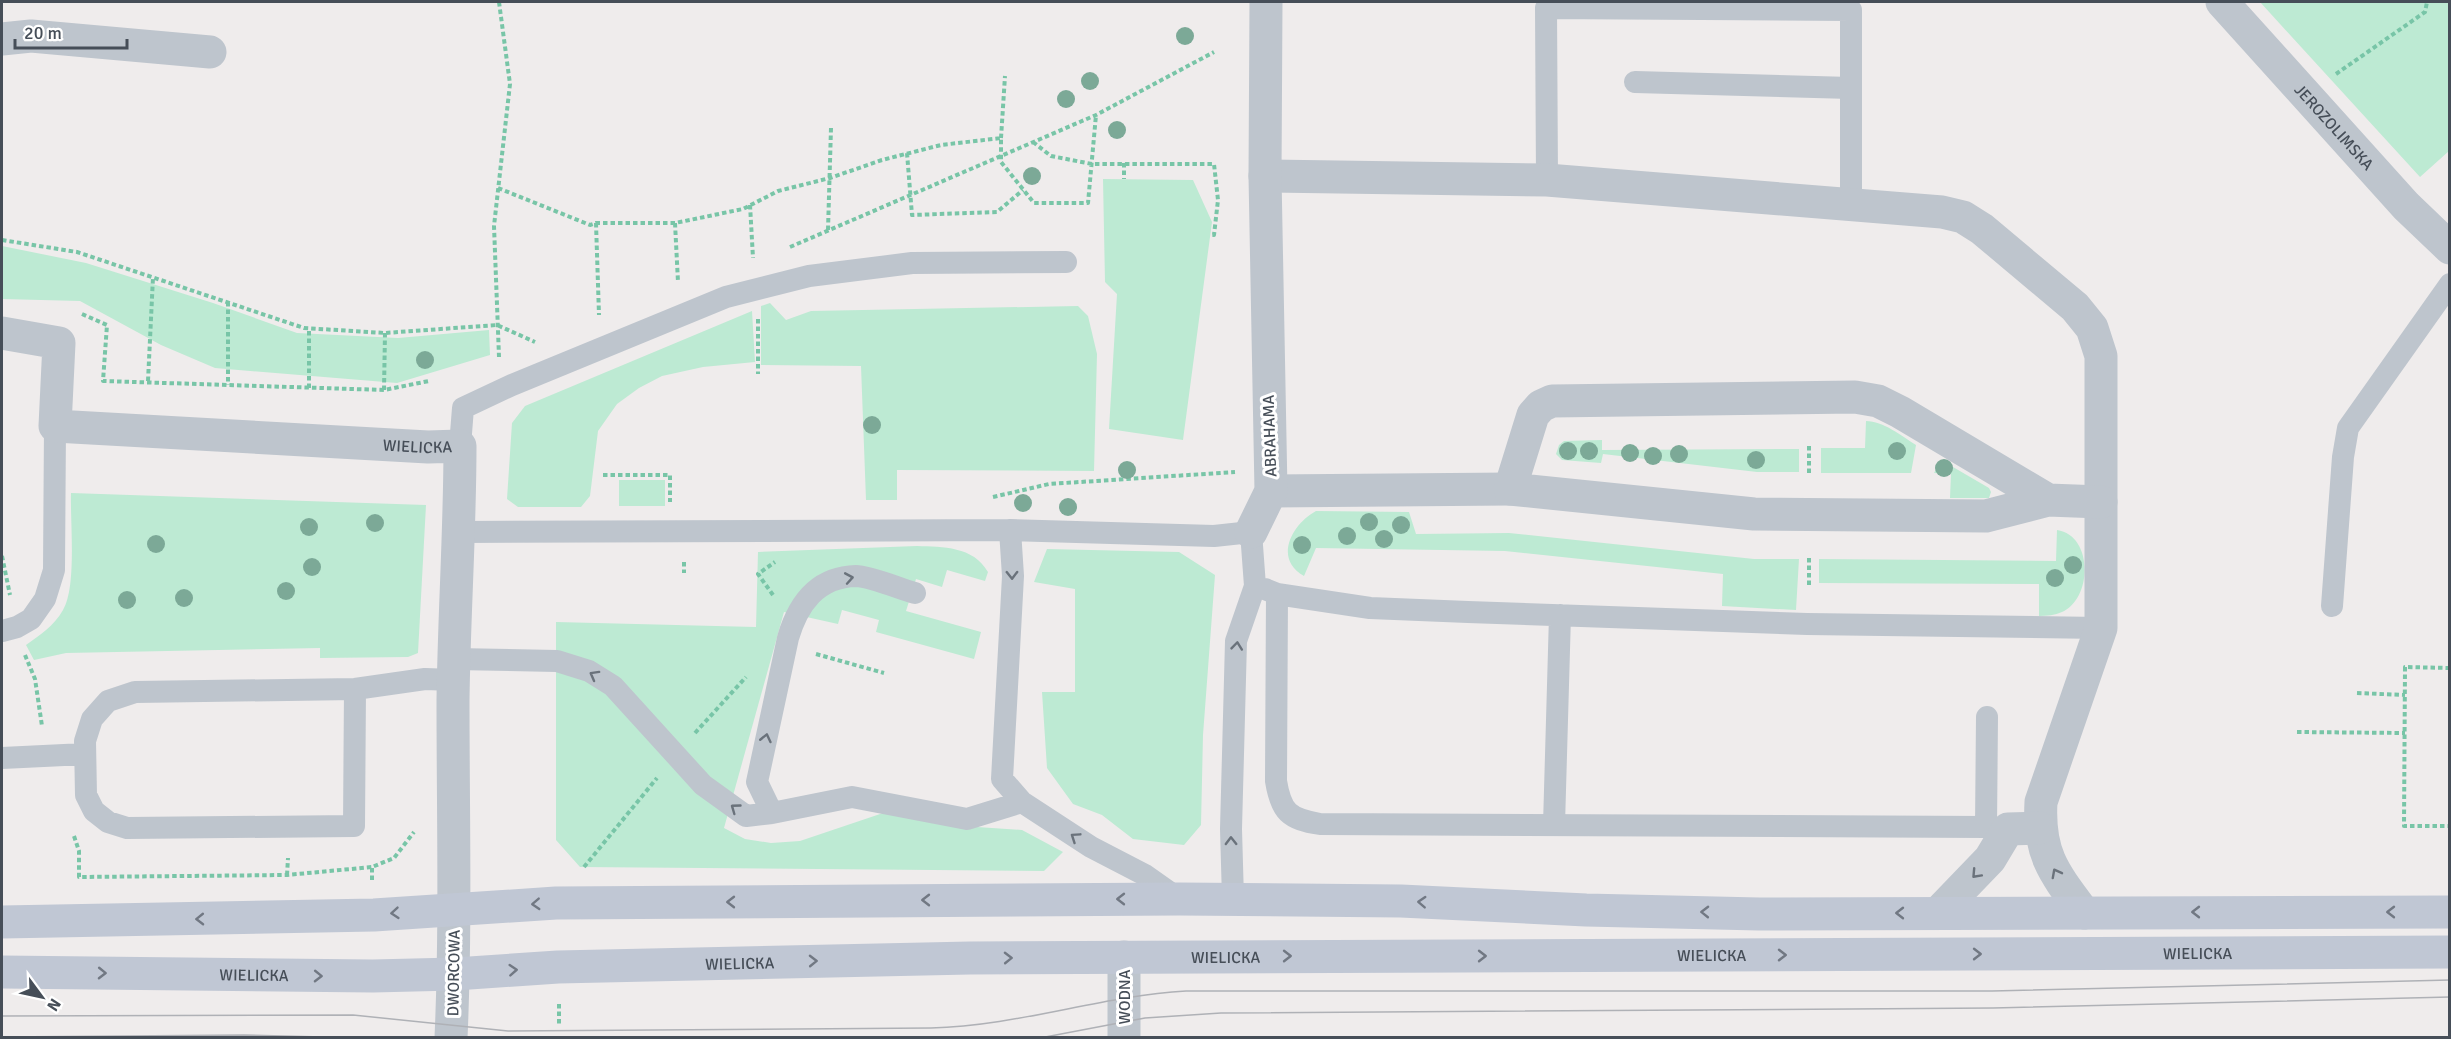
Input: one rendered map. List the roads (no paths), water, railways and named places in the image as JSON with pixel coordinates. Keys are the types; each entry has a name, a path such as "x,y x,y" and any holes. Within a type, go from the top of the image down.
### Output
{"main road":[{"path":"2,922 374,915 453,908 596,903 1179,899 1401,901 1586,910 1736,913 2450,912"},
{"name":"WIELICKA","path":"2,972 341,976 455,974 558,967 1124,957 2450,952"}],"street":[{"name":"ABRAHAMA","path":"1251,532 1271,490 1265,176 1266,2"},
{"name":"JEROZOLIMSKA","path":"2222,2 2406,206 2450,248"},
{"path":"2,39 31,36 210,52"},
{"path":"1265,176 1547,180 1942,212 1963,217 1982,229 2066,300 2086,321 2092,328 2101,356 2101,628 2041,802 2011,828 1990,860 1938,913"},
{"path":"2,333 59,343 55,426"},
{"path":"1510,489 1533,415 1541,406 1552,400 1855,397 1878,401 1900,412 2048,500"},
{"name":"WIELICKA","path":"55,426 428,447 460,446 460,532 454,669 453,908"},
{"path":"1271,490 1510,489 1754,514 1986,516 2048,500 2101,502"},
{"path":"2011,828 2044,851 2061,882 2084,913"},
{"name":"DWORCOWA","path":"451,1038 455,974 453,908"},
{"name":"WODNA","path":"1124,957 1124,1038"}],"lane":[{"path":"1547,180 1546,8 1851,10 1851,204"},
{"path":"1635,82 1851,88"},
{"path":"460,446 463,408 512,385 726,297 809,276 912,263 1066,262"},
{"path":"2332,606 2343,457 2348,428 2450,284"},
{"path":"2,631 17,627 32,619 45,599 54,570 55,426"},
{"path":"460,532 1010,530 1214,536 1251,532"},
{"path":"1010,530 1013,576 1002,779 1022,801 1091,847 1144,875 1179,899"},
{"name":"ABRAHAMA","path":"1233,899 1231,829 1236,641 1255,586 1251,532"},
{"path":"772,813 757,782 787,645 793,623 804,602 822,584 857,576 915,593"},
{"path":"1255,586 1277,594 1370,608 1807,624 2101,628"},
{"path":"1277,594 1276,781 1279,800 1288,814 1301,821 1320,824 2011,828 1987,717"},
{"path":"1554,825 1560,615"},
{"path":"355,689 354,826 127,828 108,822 94,811 86,795 85,741 92,719 108,701 135,692 355,689 425,679 454,669 557,661 590,671 613,686 703,785 746,816 852,797 967,819 1022,801"},
{"path":"2,758 85,754"}],"tram line":[{"path":"2,1016 353,1015 508,1031 931,1028 995,1022 1122,999 1186,991 1992,991 2450,980"},
{"path":"1040,1038 1145,1018 1221,1013 1993,1008 2450,997"},
{"path":"2,1037 244,1035 362,1038"}]}
